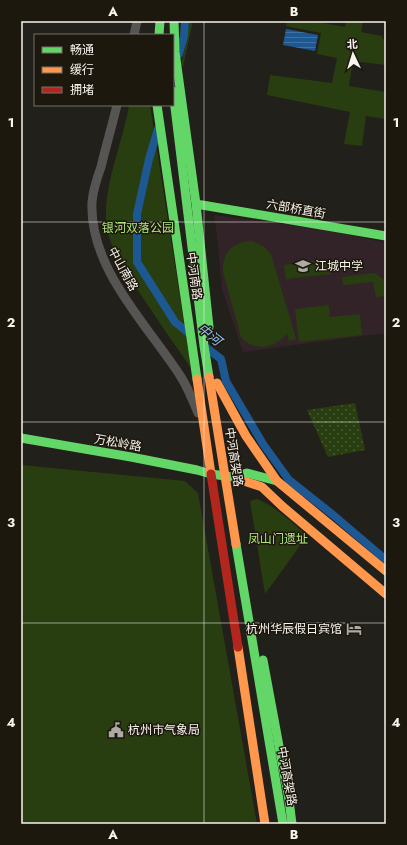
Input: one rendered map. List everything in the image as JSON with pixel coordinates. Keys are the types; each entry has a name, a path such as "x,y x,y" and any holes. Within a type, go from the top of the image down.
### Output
{"main road":[{"path":"152,34 153,21"},
{"path":"159,34 160,21"},
{"path":"169,21 169,34"},
{"name":"中河南路","path":"174,21 175,53 200,205 211,345 247,567 292,824"},
{"name":"中河高架路","path":"174,99 204,346 283,824"},
{"name":"中河高架路","path":"164,106 182,236 223,502 275,824"},
{"name":"中河南路","path":"158,109 211,474 265,824"},
{"name":"六部桥直街","path":"200,205 386,236"},
{"name":"中河南路","path":"217,383 246,436 277,480 386,571"},
{"name":"万松岭路","path":"21,438 131,457 232,477"},
{"path":"232,477 247,473 277,480"},
{"path":"232,477 262,487 386,594"}],"street":[{"path":"134,34 137,21"},
{"name":"中山南路","path":"117,106 94,190 92,213 95,238 105,262 128,303 182,378 204,426"}],"shaded area":[{"name":"江城中学","path":"214,215 322,229 386,243 386,333 243,352 222,289"}],"green space":[{"path":"189,21 193,21 183,67 181,64 186,44"},
{"path":"287,21 312,21 345,27 346,21 363,21 361,32 382,36 383,39 386,40 386,65 353,61 349,86 386,92 386,119 366,116 362,146 344,144 350,112 267,95 270,75 332,83 337,58 317,54 321,33 286,26"},
{"name":"银河双落公园","path":"129,106 150,106 191,368 124,268 114,249 107,229 106,204 108,190"},
{"path":"252,241 263,246 271,254 296,339 289,341 287,333 271,345 258,347 246,342 241,337 223,272 223,265 226,254 234,246"},
{"path":"326,259 327,267 332,269 331,274 286,279 284,265"},
{"path":"375,273 384,280 385,296 376,297 373,282 343,285 342,277"},
{"path":"329,305 330,317 360,314 362,335 299,342 295,309"},
{"path":"355,403 365,450 328,457 307,410"},
{"path":"21,465 185,481 198,493 257,824 21,824"},
{"name":"凤山门遗址","path":"257,499 264,502 290,520 307,536 265,594 250,501"}],"water":[{"path":"286,29 318,35 315,51 283,45"}],"waterway":[{"name":"中河","path":"179,54 184,36 185,21"},
{"name":"中河","path":"158,129 149,159 137,214 137,262 175,322 191,335"},
{"name":"中河","path":"204,346 221,359 226,381 263,444 289,480 386,560"}],"traffic: fast":[{"path":"159,34 160,21"},
{"path":"174,21 175,52 196,204 209,327"},
{"path":"174,99 209,377"},
{"path":"157,106 197,379"},
{"path":"196,204 386,236"},
{"path":"21,438 131,457 211,474 232,477 247,473 277,481"},
{"path":"236,544 283,824"},
{"path":"263,660 289,800 292,824"}],"traffic: slow":[{"path":"209,377 236,544"},
{"path":"197,379 211,474"},
{"path":"217,383 246,436 277,481 386,571"},
{"path":"238,479 262,487 282,506 386,594"},
{"path":"238,647 265,824"}],"traffic: jam":[{"path":"211,474 238,647"}],"place":[{"name":"江城中学","path":"303,266"},
{"name":"杭州华辰假日宾馆","path":"354,629"},
{"name":"杭州市气象局","path":"116,730"}]}
